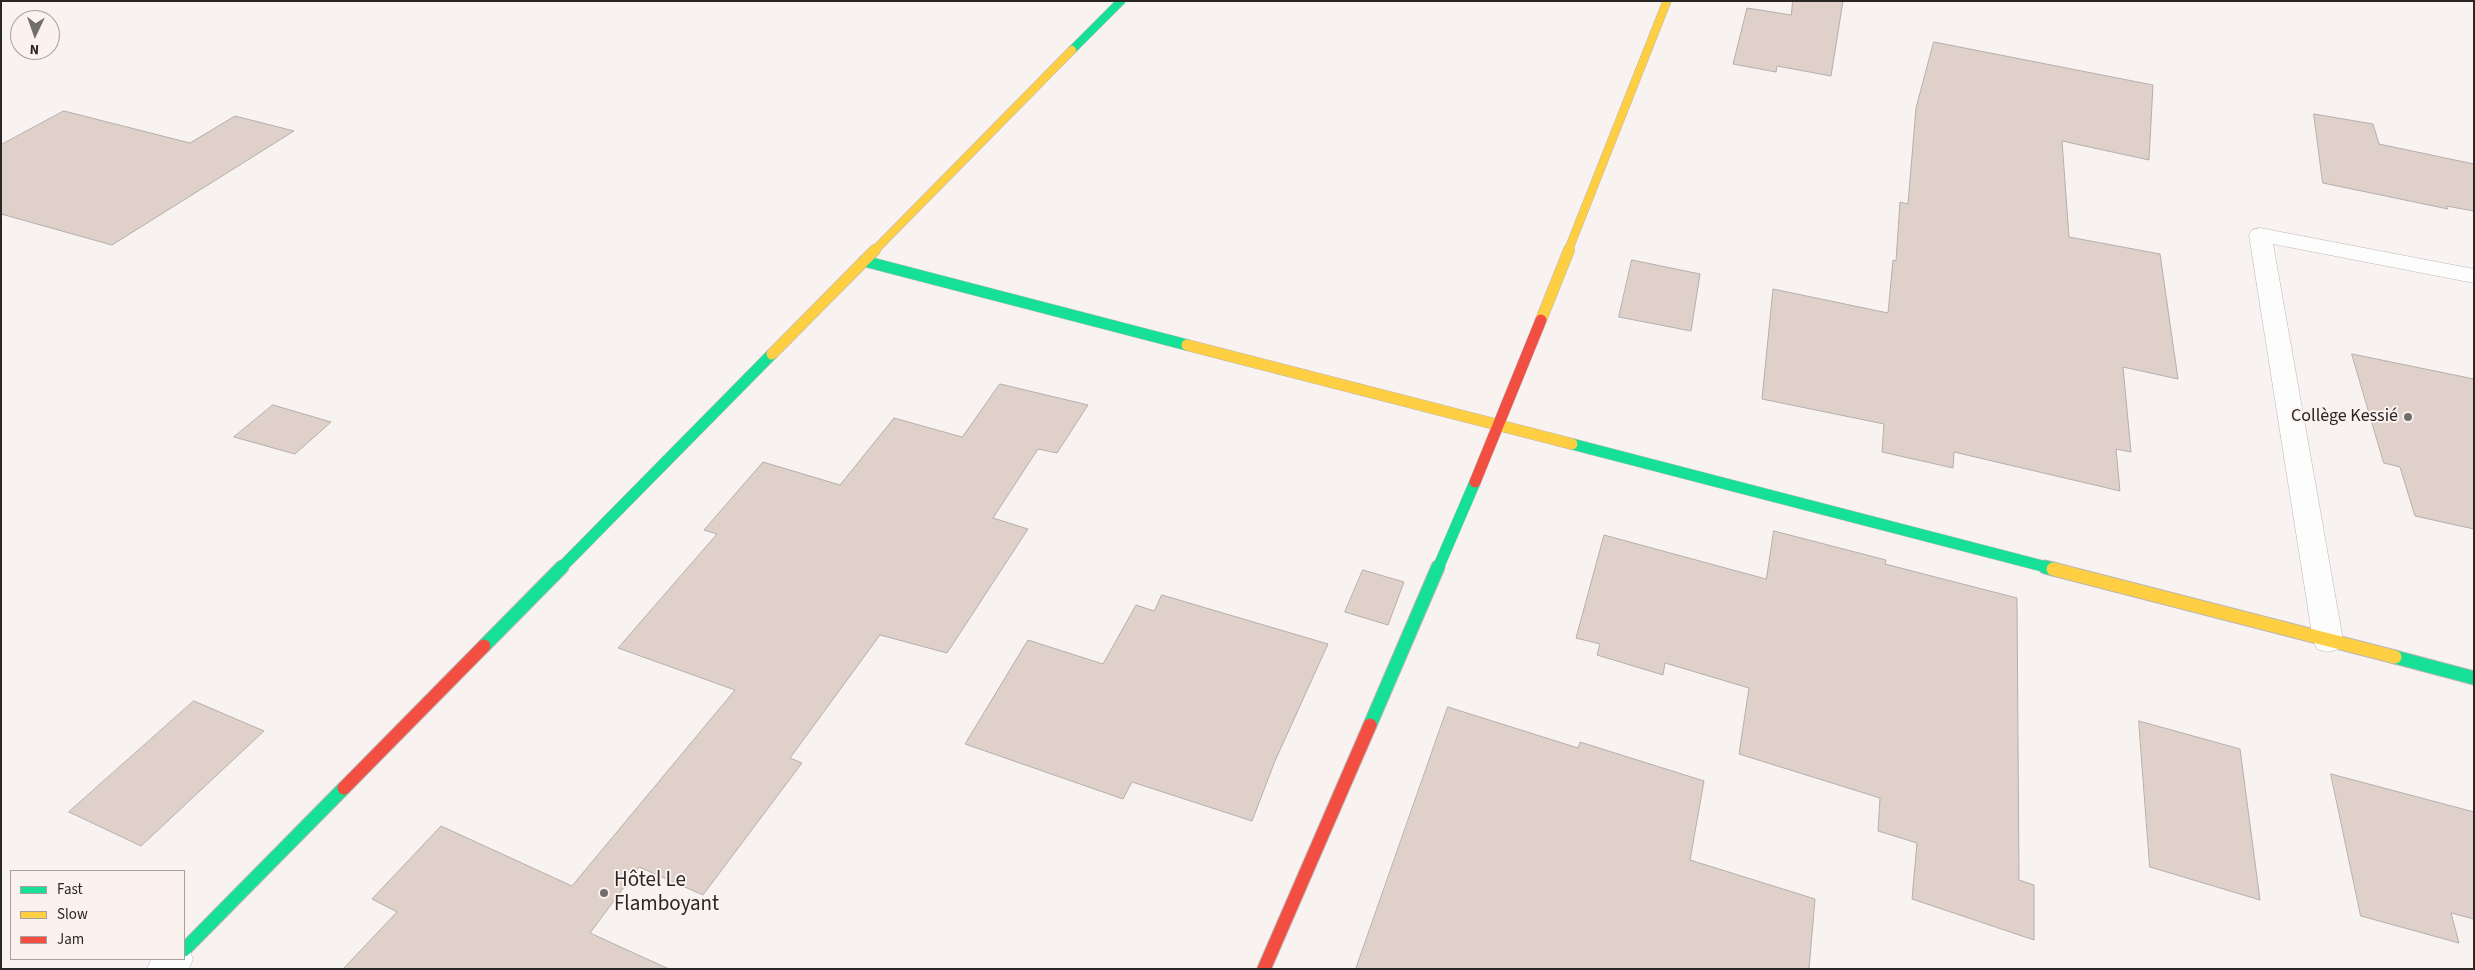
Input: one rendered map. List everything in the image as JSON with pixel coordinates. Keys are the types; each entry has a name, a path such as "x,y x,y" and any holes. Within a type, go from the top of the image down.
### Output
{"street":[{"path":"185,949 1121,1"},
{"path":"1264,969 1500,425 1667,1"},
{"path":"2328,640 2260,235 2474,276"},
{"path":"864,261 2474,678"},
{"path":"165,969 174,960"}],"building":[{"path":"1793,1 1843,1 1831,76 1777,66 1776,72 1733,64 1747,8 1791,15"},
{"path":"1934,42 2153,85 2149,160 2062,141 2069,237 2160,254 2178,379 2123,367 2131,452 2116,449 2120,491 1954,452 1953,468 1882,452 1884,424 1762,399 1773,289 1888,313 1893,260 1896,261 1900,202 1908,204 1916,108"},
{"path":"64,111 190,143 235,116 294,131 112,245 1,214 1,145"},
{"path":"2314,114 2373,124 2379,144 2474,164 2474,211 2446,206 2448,209 2323,183"},
{"path":"1632,260 1700,274 1691,331 1619,317"},
{"path":"2352,354 2474,379 2474,529 2415,516 2400,467 2384,463"},
{"path":"1000,384 1088,405 1057,453 1038,449 993,518 1028,529 947,653 880,635 790,758 802,763 703,895 639,867 590,933 669,969 343,969 397,912 372,899 441,826 572,886 735,690 618,648 717,534 704,530 763,462 840,485 894,418 962,437"},
{"path":"273,405 331,422 295,454 234,437"},
{"path":"1774,531 1886,560 1885,564 2017,598 2019,880 2034,885 2034,940 1912,899 1917,843 1878,831 1880,798 1739,754 1749,688 1665,663 1663,675 1597,655 1600,644 1576,638 1604,535 1766,579"},
{"path":"1363,570 1404,582 1388,625 1345,612"},
{"path":"1162,595 1328,644 1275,761 1252,821 1132,782 1123,799 965,744 1028,640 1103,664 1136,605 1154,611"},
{"path":"194,701 264,731 141,846 69,812"},
{"path":"1448,707 1578,748 1580,742 1704,781 1690,860 1815,899 1809,969 1356,969"},
{"path":"2139,721 2240,749 2260,900 2150,867"},
{"path":"2331,774 2474,812 2474,919 2451,913 2459,943 2361,916"}],"traffic: fast":[{"path":"1072,50 1121,1"},
{"path":"864,261 1187,345"},
{"path":"484,646 772,354"},
{"path":"1572,444 2053,569"},
{"path":"1370,725 1475,482"},
{"path":"2395,657 2474,678"},
{"path":"185,949 344,788"}],"traffic: slow":[{"path":"1541,320 1667,1"},
{"path":"772,354 1072,50"},
{"path":"1187,345 1572,444"},
{"path":"2053,569 2395,657"}],"traffic: jam":[{"path":"1475,482 1541,320"},
{"path":"344,788 484,646"},
{"path":"1264,969 1370,725"}],"place":[{"name":"Collège Kessié","path":"2408,417"},
{"name":"Hôtel Le Flamboyant","path":"604,893"}]}
